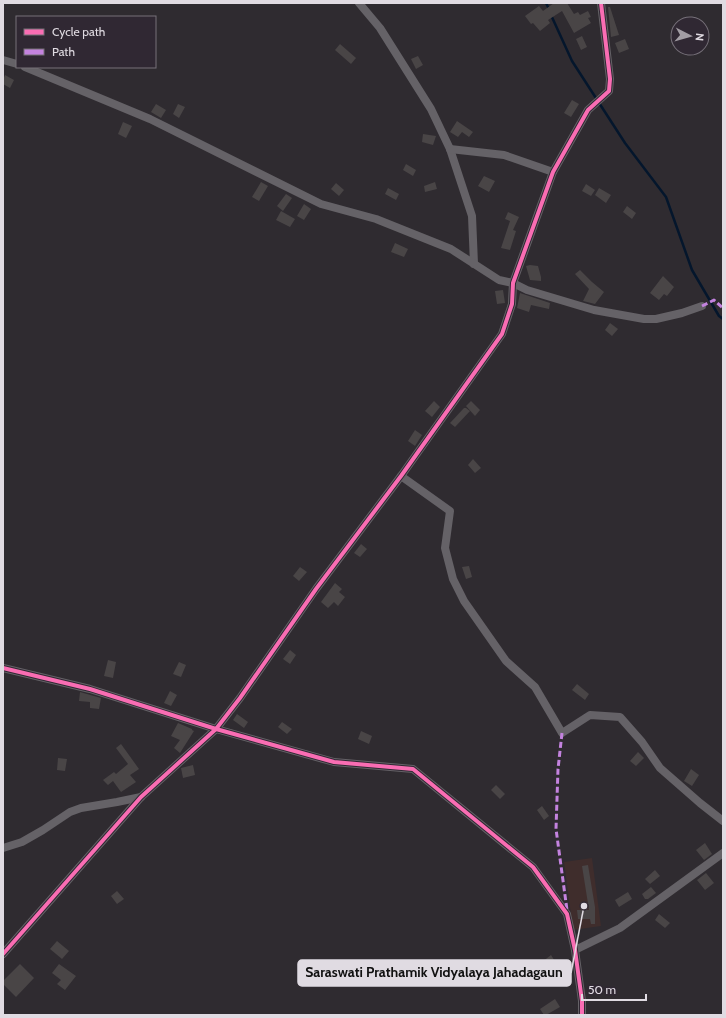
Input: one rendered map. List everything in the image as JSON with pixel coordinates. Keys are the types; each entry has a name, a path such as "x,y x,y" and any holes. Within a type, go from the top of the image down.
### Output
{"street":[{"path":"359,3 380,28 431,109 450,149 472,216 474,264"},
{"path":"3,954 141,797 216,729 240,698 316,589 401,476 502,334 512,304 513,284 553,172 588,110 609,91 610,79 601,3"},
{"path":"3,60 16,64"},
{"path":"27,68 150,119 320,204 376,220 451,249 499,280 527,290 594,310 644,319 656,319 682,313 702,306"},
{"path":"450,149 504,155 553,172"},
{"path":"401,476 450,511 445,548 453,579 464,601 506,661 535,687 562,733 590,715 620,717 642,742 660,768 723,821"},
{"path":"3,668 90,689 216,729 334,762 413,769 533,867 567,914 575,950 582,1001 582,1015"},
{"path":"3,848 22,842 70,812 81,808 141,797"},
{"path":"575,950 620,928 723,852"}],"shaded area":[{"path":"592,858 601,926 573,930 564,862"}],"building":[{"path":"554,3 567,3 574,14 578,12 580,15 588,11 591,17 588,18 591,23 574,33 562,11 548,20 550,23 540,31 533,23 531,24 525,16 539,6 543,11"},
{"path":"608,7 610,7 619,35 611,37"},
{"path":"582,36 587,47 581,50 576,39"},
{"path":"625,39 629,49 619,53 615,43"},
{"path":"340,44 356,58 351,64 335,50"},
{"path":"418,56 423,65 416,69 411,59"},
{"path":"5,75 14,80 10,88 3,84"},
{"path":"572,100 579,104 571,117 564,113"},
{"path":"156,104 166,110 161,118 151,112"},
{"path":"178,104 185,107 179,118 173,114"},
{"path":"457,121 473,132 469,137 462,132 458,137 450,132"},
{"path":"123,122 132,126 126,138 118,134"},
{"path":"423,134 436,136 433,145 422,142"},
{"path":"406,164 416,170 413,176 403,170"},
{"path":"484,176 495,181 489,192 478,186"},
{"path":"261,182 268,186 259,201 252,197"},
{"path":"435,182 437,189 425,192 424,186"},
{"path":"336,183 344,190 339,196 331,189"},
{"path":"586,184 595,190 591,196 582,191"},
{"path":"388,188 399,194 396,200 385,194"},
{"path":"599,188 611,195 606,203 595,195"},
{"path":"286,194 292,198 283,211 277,206"},
{"path":"304,204 311,209 304,220 297,216"},
{"path":"627,206 636,213 632,219 623,212"},
{"path":"281,211 295,219 290,227 276,220"},
{"path":"508,212 519,217 513,230 516,231 510,250 501,248 510,221 505,219"},
{"path":"395,243 408,249 404,257 391,252"},
{"path":"526,266 538,266 541,281 530,280"},
{"path":"580,270 604,292 595,304 583,301 589,289 575,274"},
{"path":"663,276 674,287 667,296 664,294 659,300 650,293"},
{"path":"503,290 505,303 497,304 495,291"},
{"path":"520,293 550,303 549,309 531,305 529,312 517,308"},
{"path":"610,323 618,329 612,336 605,330"},
{"path":"434,401 440,407 432,417 425,411"},
{"path":"471,401 480,410 475,416 466,406"},
{"path":"464,408 470,411 455,427 450,423"},
{"path":"415,430 422,435 415,446 408,441"},
{"path":"473,459 481,468 475,473 468,465"},
{"path":"361,544 367,549 360,557 354,553"},
{"path":"469,566 472,577 466,579 462,567"},
{"path":"300,567 307,572 299,581 293,576"},
{"path":"335,583 342,589 339,592 345,597 338,606 334,602 328,608 321,602"},
{"path":"290,650 296,655 290,664 283,659"},
{"path":"108,660 116,662 113,678 104,676"},
{"path":"179,662 186,665 181,677 173,674"},
{"path":"577,684 589,694 585,700 572,690"},
{"path":"170,691 177,695 171,706 164,703"},
{"path":"80,692 101,698 99,709 90,708 90,702 79,701"},
{"path":"237,714 248,722 244,728 233,720"},
{"path":"282,722 292,729 287,734 278,727"},
{"path":"178,723 194,731 180,753 174,748 180,740 171,736"},
{"path":"361,731 372,736 369,744 358,739"},
{"path":"121,744 139,769 130,775 136,782 121,792 113,781 108,785 103,780 114,772 116,774 128,764 116,748"},
{"path":"638,752 644,758 636,766 630,761"},
{"path":"58,758 67,759 65,771 57,770"},
{"path":"193,765 195,775 183,778 181,768"},
{"path":"691,769 699,775 692,786 684,781"},
{"path":"496,785 505,794 500,799 491,790"},
{"path":"542,806 549,816 544,820 537,810"},
{"path":"705,843 712,854 704,860 696,850"},
{"path":"588,865 595,907 595,924 591,924 590,919 578,919 577,910 589,910 582,866"},
{"path":"655,870 660,876 650,884 645,879"},
{"path":"706,873 714,883 705,890 697,880"},
{"path":"651,887 656,893 648,899 645,899 642,894"},
{"path":"117,891 124,899 117,904 111,896"},
{"path":"628,892 632,899 619,907 615,900"},
{"path":"659,914 670,923 665,928 655,920"},
{"path":"57,941 69,951 62,959 50,949"},
{"path":"551,955 556,963 543,973 537,966"},
{"path":"20,964 34,978 16,997 3,984 3,981"},
{"path":"59,964 76,976 65,990 57,984 61,980 52,973"},
{"path":"555,999 560,1007 544,1015 540,1009"}],"waterway":[{"path":"546,3 549,9"},
{"path":"551,15 572,61 625,143 666,197 692,270 719,316 723,319"}],"marked path":[{"path":"702,306 714,300 723,308"},
{"path":"562,733 558,769 556,829 567,910"}],"cycle path":[{"path":"3,954 141,797 216,729 240,698 316,589 401,476 502,334 512,304 513,283 553,172 588,110 609,91 610,79 601,3"},
{"path":"3,668 90,689 216,729 334,762 413,769 533,867 567,914 575,950 582,1001 582,1015"}],"place":[{"name":"Saraswati Prathamik Vidyalaya Jahadagaun","path":"584,906"}]}
